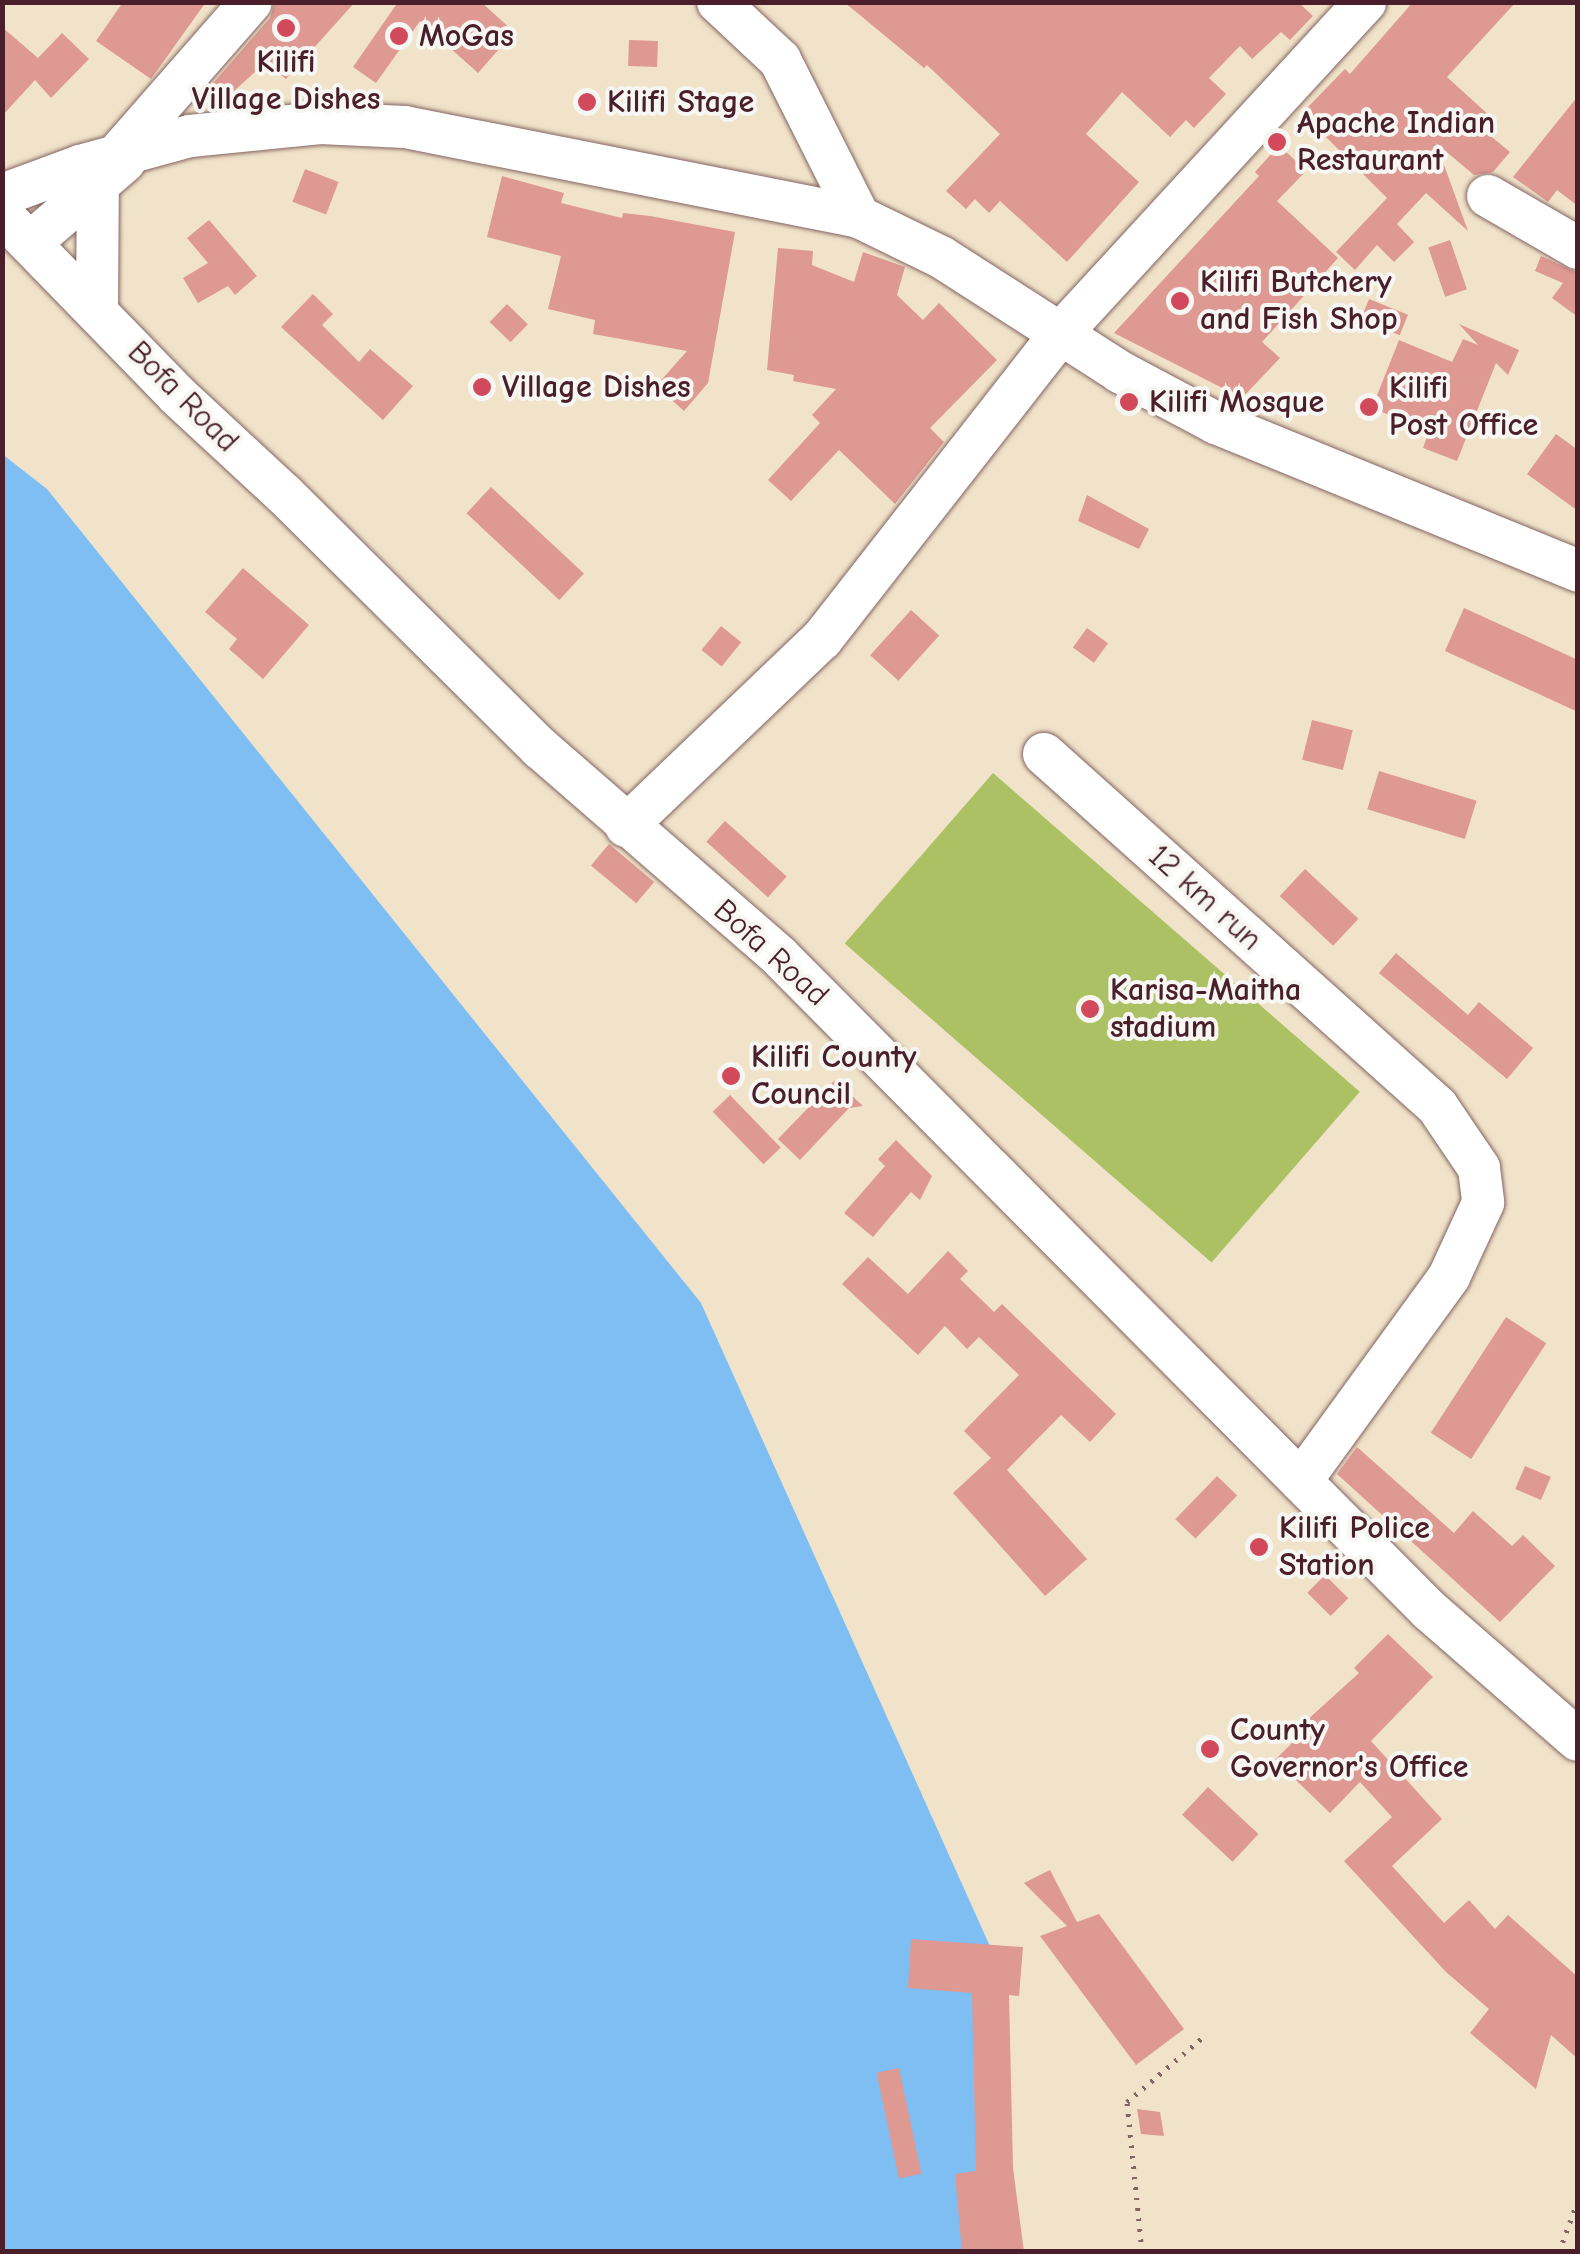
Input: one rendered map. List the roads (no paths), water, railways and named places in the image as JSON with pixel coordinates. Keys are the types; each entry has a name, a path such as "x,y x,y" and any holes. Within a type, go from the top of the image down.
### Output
{"street":[{"path":"718,2 780,60 859,218"},
{"path":"626,826 822,639 1060,334 1365,2"},
{"path":"16,229 109,163 237,7"},
{"path":"2,195 190,136 320,123 405,127 859,218 941,257 1060,334 1216,423 1578,570"},
{"path":"2,160 109,163"},
{"path":"97,311 109,163"},
{"path":"1488,196 1578,248"},
{"name":"Bofa Road","path":"16,229 178,396 626,826 779,956 1430,1611 1576,1724"},
{"name":"12 km run","path":"1044,754 1437,1106 1478,1168 1482,1204 1449,1277 1301,1481"}],"water":[{"path":"2,454 47,489 701,1303 993,1953 996,2251 3,2251"}],"place":[{"name":"Kilifi Village Dishes","path":"286,28"},
{"name":"MoGas","path":"399,36"},
{"name":"Kilifi Stage","path":"587,102"},
{"name":"Apache Indian Restaurant","path":"1277,142"},
{"name":"Kilifi Butchery and Fish Shop","path":"1180,301"},
{"name":"Village Dishes","path":"482,387"},
{"name":"Kilifi Mosque","path":"1129,402"},
{"name":"Kilifi Post Office","path":"1369,407"},
{"name":"Karisa-Maitha stadium","path":"1090,1009"},
{"name":"Kilifi County Council","path":"731,1076"},
{"name":"Kilifi Police Station","path":"1259,1547"},
{"name":"County Governor's Office","path":"1210,1749"}]}
